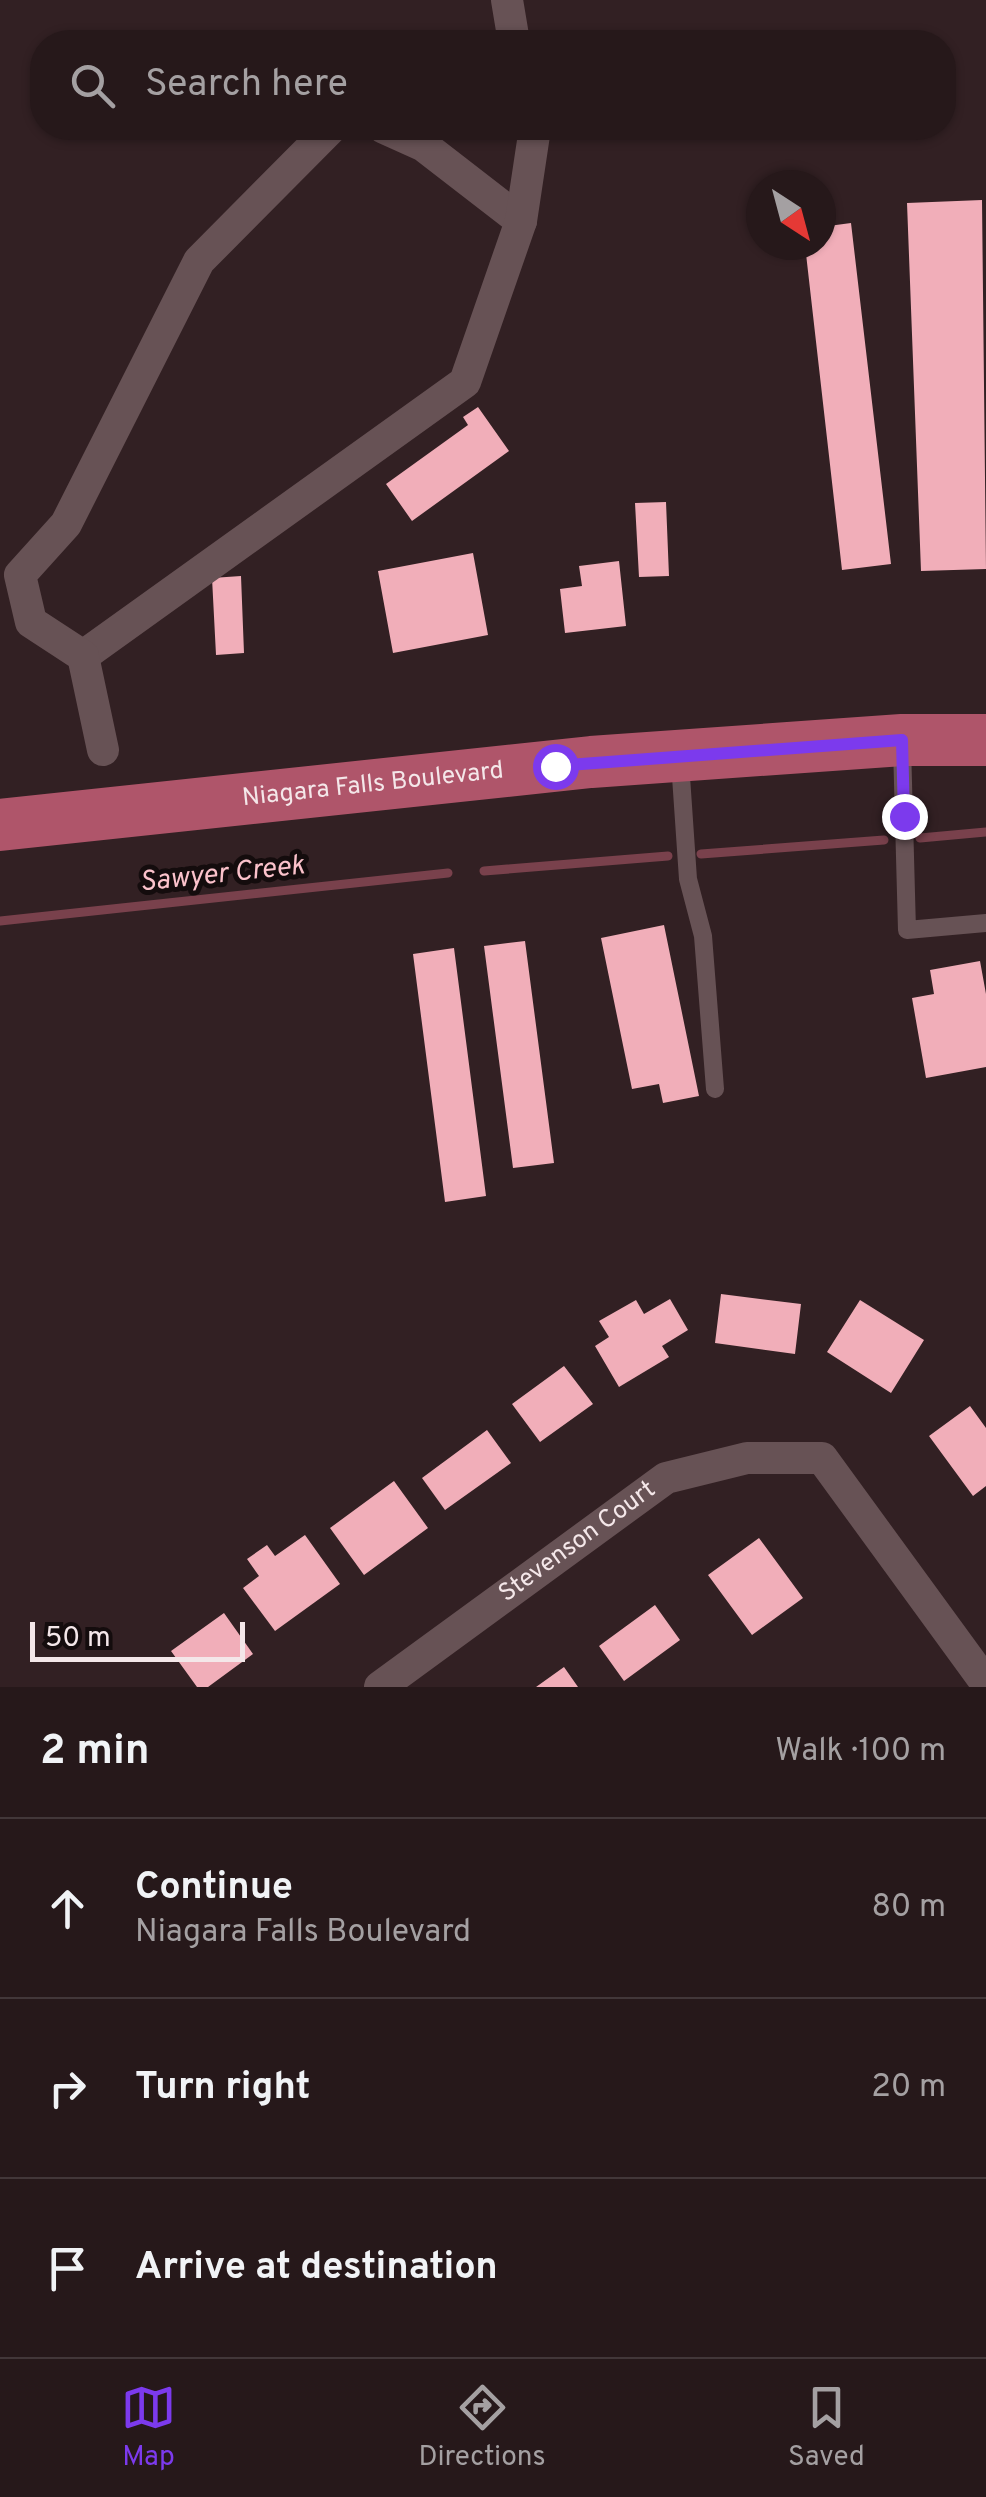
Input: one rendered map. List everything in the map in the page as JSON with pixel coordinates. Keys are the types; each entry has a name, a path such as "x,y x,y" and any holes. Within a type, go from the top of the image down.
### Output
{"main road":[{"name":"Niagara Falls Boulevard","path":"0,826 590,762 902,740 986,740"}],"street":[{"path":"506,0 512,30"},
{"path":"103,750 82,656 31,622 20,575 66,524 199,260 319,140"},
{"path":"411,140 424,146 521,221"},
{"path":"82,656 465,382 521,221 533,140"},
{"name":"Stevenson Court","path":"380,1687 666,1478 747,1458 822,1458 986,1683"}],"lane":[{"path":"902,740 907,930 986,923"},
{"path":"680,757 688,879 704,936 715,1089"}],"building":[{"path":"982,200 986,569 921,571 907,203"},
{"path":"851,223 891,564 842,570 807,260 836,260 836,225"},
{"path":"478,407 509,451 412,521 386,484 468,425 463,417"},
{"path":"666,502 669,576 639,577 635,503"},
{"path":"473,553 488,635 393,653 378,571"},
{"path":"619,561 626,626 565,633 560,589 582,586 579,566"},
{"path":"241,576 244,653 216,655 212,578"},
{"path":"664,925 699,1096 663,1103 659,1084 632,1089 601,938"},
{"path":"525,941 554,1163 513,1168 484,946"},
{"path":"454,948 486,1196 445,1202 413,954"},
{"path":"980,961 986,994 986,1067 926,1078 912,998 934,994 930,970"},
{"path":"721,1294 801,1304 795,1354 715,1343"},
{"path":"670,1299 688,1330 662,1346 669,1357 619,1387 595,1346 609,1337 599,1321 636,1300 644,1314"},
{"path":"860,1300 924,1340 891,1393 827,1352"},
{"path":"564,1366 593,1404 540,1442 512,1404"},
{"path":"970,1406 986,1428 986,1486 973,1496 929,1436"},
{"path":"487,1430 511,1463 445,1510 422,1478"},
{"path":"394,1481 428,1528 364,1575 330,1528"},
{"path":"305,1535 340,1584 275,1631 243,1588 259,1576 247,1559 267,1545 275,1556"},
{"path":"759,1538 803,1598 752,1635 708,1575"},
{"path":"655,1605 680,1640 624,1681 599,1646"},
{"path":"224,1613 253,1654 208,1687 197,1687 171,1651"},
{"path":"564,1667 578,1687 536,1687"}],"waterway":[{"name":"Sawyer Creek","path":"920,838 986,832"},
{"name":"Sawyer Creek","path":"701,854 884,840"},
{"name":"Sawyer Creek","path":"484,871 668,856"},
{"name":"Sawyer Creek","path":"0,921 448,873"}],"route":[{"path":"555,766 902,740 904,816"}]}
